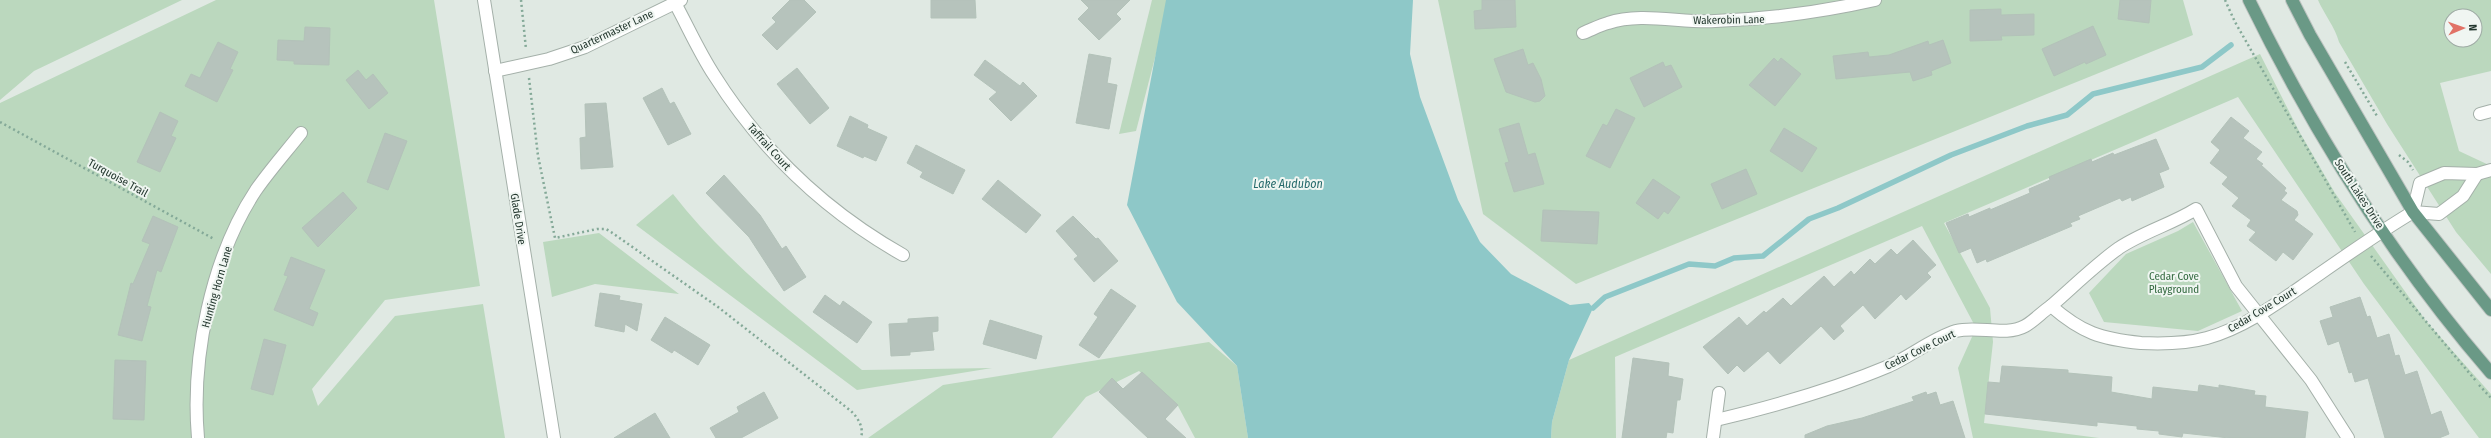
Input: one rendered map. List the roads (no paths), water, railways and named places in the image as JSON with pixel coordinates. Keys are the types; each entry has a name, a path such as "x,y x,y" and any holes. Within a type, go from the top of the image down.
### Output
{"main road":[{"name":"South Lakes Drive","path":"2249,0 2303,104 2383,230 2428,294 2491,373"},
{"path":"2292,0 2310,35 2414,212 2491,310"}],"street":[{"name":"Glade Drive","path":"484,0 494,71 554,438"},
{"name":"Wakerobin Lane","path":"1583,33 1609,22 1630,19 1713,21 1769,19 1828,11 1875,0"},
{"name":"Quartermaster Lane","path":"494,71 527,64 585,47 678,2"},
{"name":"Taffrail Court","path":"678,2 713,74 740,114 772,153 805,186 840,215 903,255"},
{"name":"Hunting Horn Lane","path":"198,438 198,372 204,330 228,247 256,191 301,133"},
{"path":"2477,174 2463,196 2439,214 2414,212 2420,183 2444,173 2477,174 2491,170"},
{"path":"2051,306 2119,248 2140,236 2179,220 2196,209 2236,286 2311,380 2348,438"},
{"name":"Cedar Cove Court","path":"1716,420 1785,404 1838,386 1891,365 1954,332 1971,328 2010,330 2024,327 2051,306 2067,320 2089,333 2111,340 2164,344 2206,339 2229,331 2259,314 2383,230 2414,212"},
{"path":"1714,438 1719,393"}],"water":[{"name":"Lake Audubon","path":"1166,0 1413,0 1410,54 1420,97 1458,200 1480,242 1511,274 1570,305 1589,303 1593,308 1569,360 1552,422 1551,438 1248,438 1237,366 1177,302 1127,205"}],"waterway":[{"path":"1593,308 1605,297 1689,264 1715,266 1734,258 1763,256 1809,219 1838,208 1951,155 2027,126 2067,115 2093,94 2202,67 2231,45"}],"park label":[{"name":"Cedar Cove Playground","path":"2174,282"}]}
